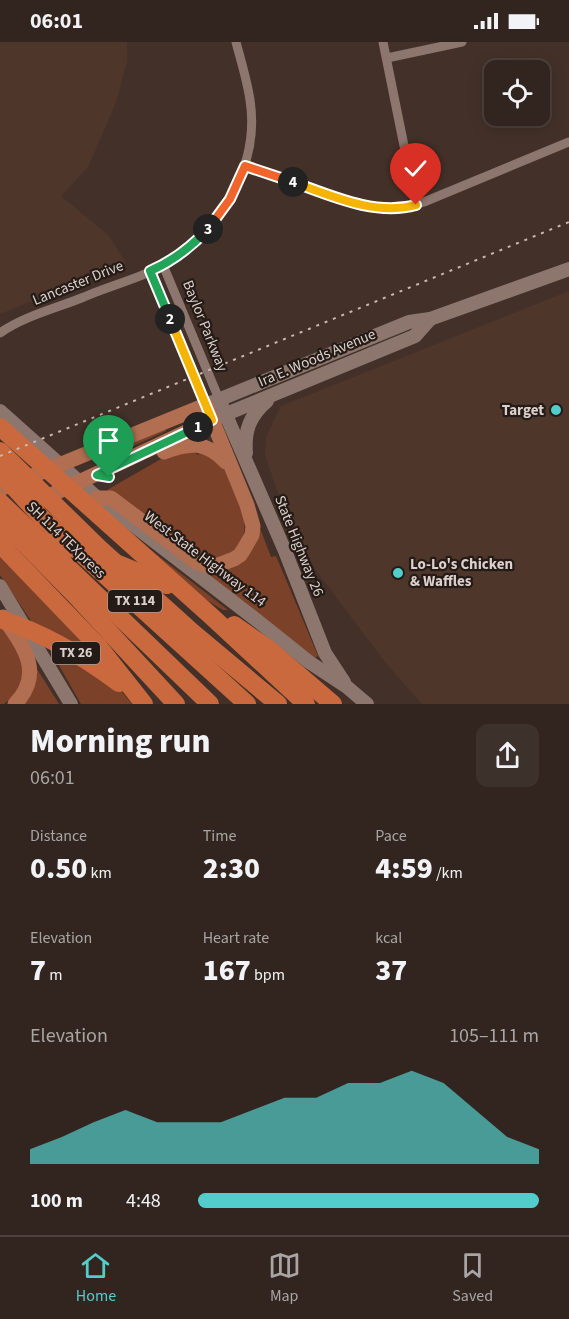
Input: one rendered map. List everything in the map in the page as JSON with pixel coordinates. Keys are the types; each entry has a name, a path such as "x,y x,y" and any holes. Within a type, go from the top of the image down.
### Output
{"highway":[{"path":"0,428 90,497 210,615 306,704"},
{"path":"0,451 99,548 192,632 278,704"},
{"name":"TX 114","path":"0,472 41,517 247,704"},
{"name":"SH 114 TEXpress","path":"0,502 5,528 210,704"},
{"path":"5,528 143,704"},
{"path":"5,528 22,538 63,545 106,559 170,586 205,605 270,650 333,704"},
{"name":"TX 114","path":"5,528 75,595 176,704"},
{"name":"TX 26","path":"0,620 29,629 72,651 119,683 143,704"},
{"path":"229,687 236,704"}],"main road":[{"name":"Ira E. Woods Avenue","path":"212,402 409,322 430,319 569,269"},
{"name":"Ira E. Woods Avenue","path":"219,417 415,336 430,319"},
{"path":"247,461 245,440 250,422 256,410 276,394"},
{"path":"0,489 212,402 219,417 230,467 251,515 252,535 240,555 218,565 209,566 196,562 111,498 90,497"},
{"name":"West State Highway 114","path":"0,411 90,497 367,704"},
{"path":"5,528 97,475 219,417"},
{"name":"State Highway 26","path":"219,417 247,461 325,653 347,687"},
{"path":"97,475 109,477 167,451 190,445 213,450 230,467"},
{"path":"0,586 71,704"},
{"path":"0,612 24,649 30,666 26,690 15,704"}],"street":[{"name":"Lancaster Drive","path":"0,333 25,320 163,265 194,243 214,222 237,187 245,166 251,127 250,101 236,42"},
{"path":"383,42 416,205"},
{"path":"387,58 462,42"},
{"path":"245,166 355,203 385,208 416,205 569,142"},
{"name":"Baylor Parkway","path":"163,265 212,402"},
{"name":"Baylor Parkway","path":"150,271 212,402"}],"shaded area":[{"path":"0,42 127,42 127,61 116,102 88,167 61,196 109,236 126,263 0,314"},
{"path":"569,291 569,704 422,704 385,662 314,568 277,490 265,455 266,437 281,406"},
{"path":"164,428 166,431 103,460 100,454"},
{"path":"204,451 225,471 244,521 243,538 239,545 232,552 217,558 201,557 107,490 168,455 194,452 198,455"},
{"path":"260,528 271,557 276,556 318,656 315,658 204,572 213,570"},
{"path":"134,537 228,610 223,610 175,581"},
{"path":"0,557 78,635 100,664 36,628 0,575"},
{"path":"0,628 7,628 23,665 22,682 4,704 0,704"},
{"path":"49,648 121,691 132,704 81,704"},
{"path":"37,669 59,704 22,704 34,671"}],"railway":[{"path":"0,456 569,222"}],"place":[{"name":"Target","path":"556,410"},
{"name":"Lo-Lo's Chicken & Waffles","path":"398,573"}],"route":[{"path":"109,477 97,475 212,420 150,271 170,261 194,243 214,222 237,187 245,166 355,203 385,208 416,205"}]}
